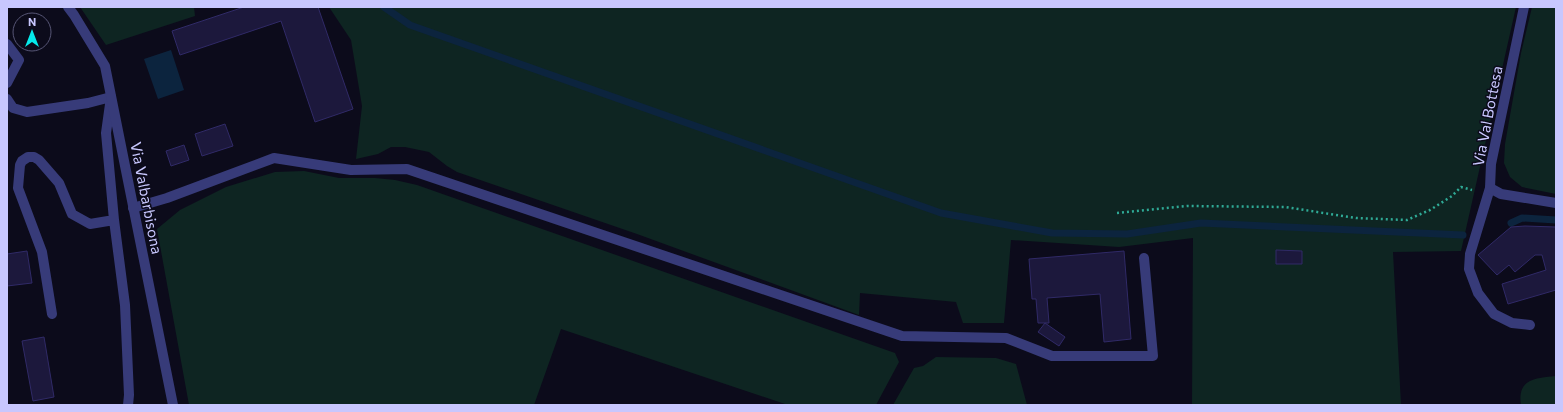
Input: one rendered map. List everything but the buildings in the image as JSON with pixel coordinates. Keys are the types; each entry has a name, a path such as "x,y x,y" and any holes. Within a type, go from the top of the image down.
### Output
{"street":[{"name":"Via Valbarbisona","path":"68,7 105,66 173,405"},
{"name":"Via Val Bottesa","path":"1524,7 1491,164 1490,188 1502,194 1556,203"},
{"path":"7,44 19,60 7,83"},
{"path":"7,99 13,108 27,112 88,103 111,97 106,133 114,220 125,305 128,405"},
{"path":"52,314 42,252 18,188 20,165 22,160 28,157 34,157 39,160 59,183 72,214 90,224 114,220"},
{"path":"133,208 167,198 274,158 351,170 407,169 902,336 1006,338 1052,356 1153,356 1144,258"},
{"path":"1490,188 1470,254 1468,269 1478,293 1494,314 1512,323 1530,325"}],"path":[{"path":"1117,213 1187,206 1285,207 1356,218 1408,220 1430,210 1452,196 1461,187"}],"green space":[{"path":"80,7 194,7 195,16 106,45"},
{"path":"329,7 1516,7 1461,251 1393,252 1401,405 1192,405 1193,238 1119,247 1011,240 1004,323 963,323 956,302 860,293 859,315 637,234 457,172 429,152 405,147 391,147 378,154 356,159 362,106 351,40"},
{"path":"1532,7 1556,7 1556,194 1522,187 1510,177 1504,163 1505,144 1521,53"},
{"path":"304,171 339,178 375,178 395,180 417,185 895,353 899,362 876,405 788,405 561,329 534,405 189,405 157,229 180,210 226,187 275,172"},
{"path":"936,357 996,358 1016,364 1027,405 893,405 914,368 923,366"},
{"path":"1556,376 1556,405 1521,405 1520,396 1525,385 1535,379"}],"water":[{"path":"171,50 184,90 158,99 144,59"}],"waterway":[{"path":"384,7 410,25 941,213 1052,233 1127,234 1201,223 1463,235"},
{"path":"1511,223 1522,218 1556,220"}]}
